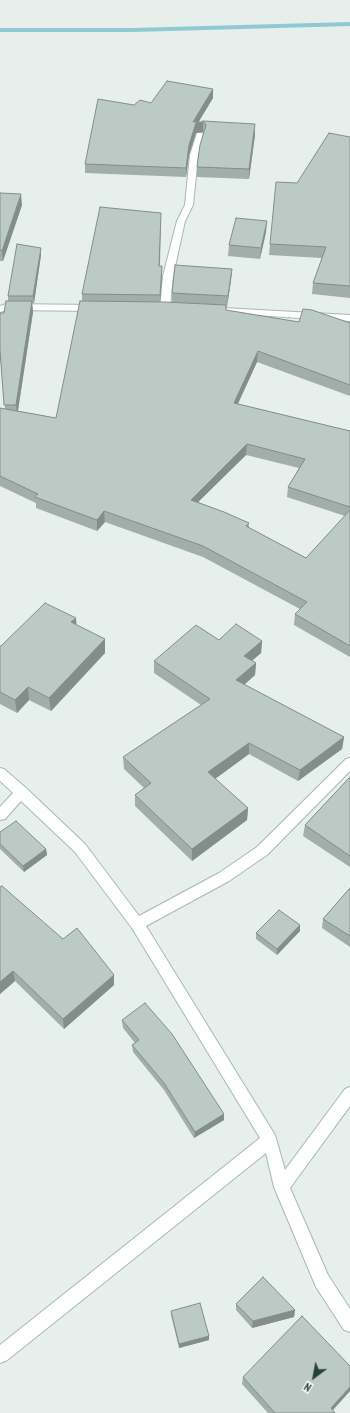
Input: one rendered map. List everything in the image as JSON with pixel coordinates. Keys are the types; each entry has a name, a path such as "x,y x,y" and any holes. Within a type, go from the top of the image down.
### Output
{"street":[{"path":"165,308 168,276 181,221 189,205 194,155 200,135"},
{"path":"0,309 6,307 105,308"},
{"path":"211,311 350,318"},
{"path":"137,924 224,877 262,851 350,763"},
{"path":"0,773 80,848 137,924 270,1140 282,1187 322,1281 350,1324"},
{"path":"0,815 22,792"},
{"path":"282,1187 350,1094"},
{"path":"0,1355 270,1140"}],"building":[{"path":"167,81 213,89 193,122 203,122 196,123 189,145 186,168 85,164 98,99 134,105 140,100 151,103"},
{"path":"203,121 255,124 249,169 197,167 200,145 206,125"},
{"path":"329,133 350,137 350,286 313,283 326,247 270,244 276,182 297,183"},
{"path":"0,193 21,194 2,251 0,250"},
{"path":"100,207 161,213 159,266 162,266 160,295 82,294"},
{"path":"236,218 267,221 261,248 229,245"},
{"path":"17,244 41,248 33,296 8,296"},
{"path":"175,265 232,269 228,296 172,293"},
{"path":"6,301 32,301 16,405 4,405 0,350 0,313 4,313"},
{"path":"80,301 165,302 226,305 226,310 299,322 303,309 312,310 350,323 350,385 258,351 234,403 350,431 350,507 288,487 305,459 247,444 191,500 249,523 246,526 306,558 350,510 350,646 295,614 307,602 203,546 104,511 97,520 35,497 38,494 0,476 0,408 56,418"},
{"path":"45,603 76,618 71,622 105,639 49,698 28,687 15,700 0,692 0,646"},
{"path":"236,624 262,641 244,656 256,663 236,680 344,737 300,770 249,743 208,772 248,808 192,849 135,795 151,783 123,757 210,699 154,661 196,625 219,640"},
{"path":"350,777 350,856 305,825"},
{"path":"16,821 46,849 23,866 0,844 0,832"},
{"path":"2,886 63,939 77,928 114,975 63,1019 13,971 0,982 0,887"},
{"path":"350,888 350,936 323,919"},
{"path":"279,910 300,925 277,949 256,933"},
{"path":"145,1003 172,1034 224,1114 195,1132 164,1083 132,1045 139,1040 122,1020"},
{"path":"263,1277 295,1310 253,1321 236,1304"},
{"path":"200,1303 209,1336 179,1344 171,1311"},
{"path":"302,1316 350,1366 350,1387 331,1408 335,1413 275,1413 243,1377"}],"waterway":[{"path":"0,30 133,30 350,24"}]}
